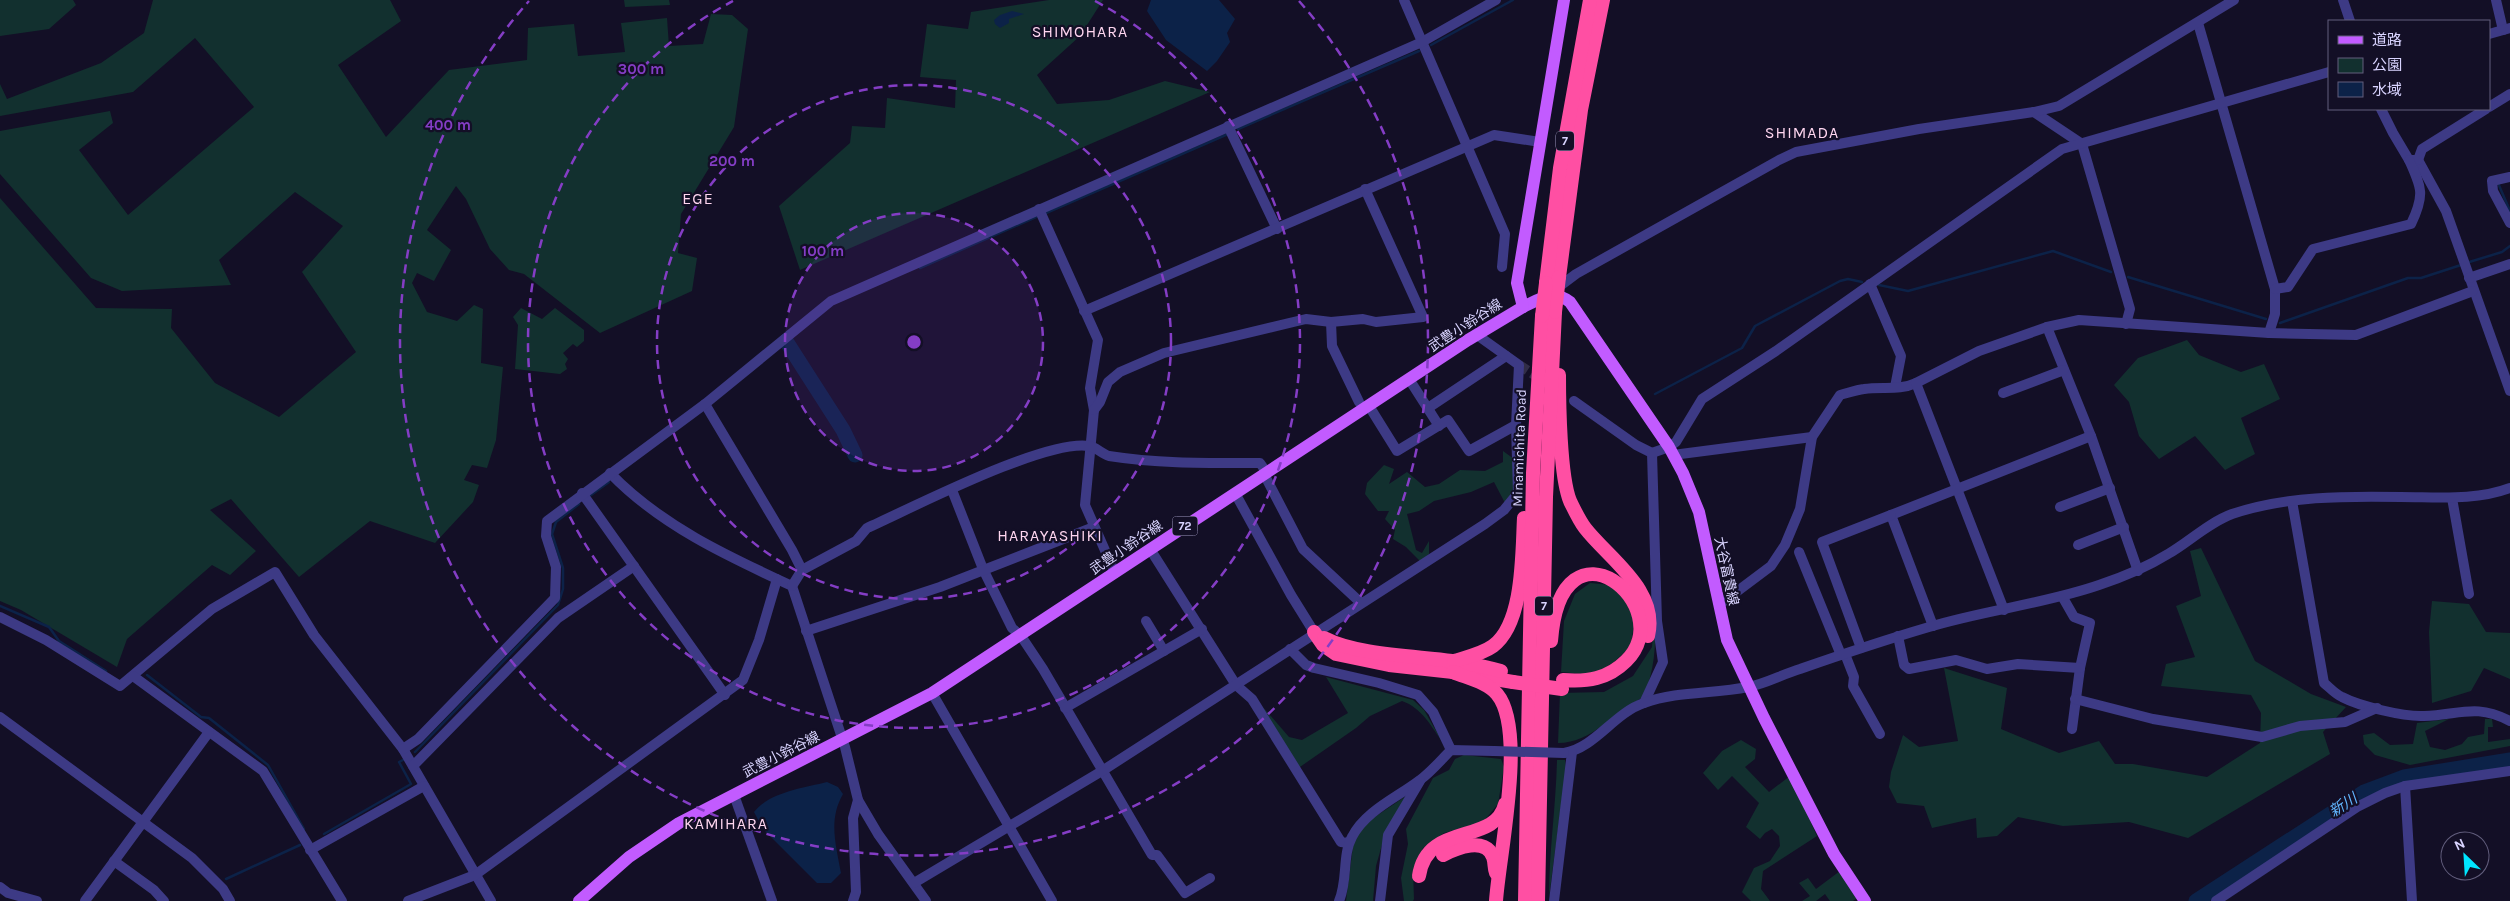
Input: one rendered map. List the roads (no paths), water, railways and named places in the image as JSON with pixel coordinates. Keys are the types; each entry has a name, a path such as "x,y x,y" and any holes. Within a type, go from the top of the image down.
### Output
{"highway":[{"name":"Minamichita Road","path":"1538,901 1551,316 1548,289 1560,168 1590,0"},
{"name":"Minamichita Road","path":"1525,901 1533,473 1539,360 1559,277 1581,110 1603,0"},
{"path":"1314,632 1334,643 1453,667 1583,690 1611,682 1625,675 1637,662 1649,633 1649,618 1645,601 1630,576 1584,526 1570,499 1564,478 1560,396 1560,327 1551,316"},
{"path":"1453,667 1494,646 1507,628 1515,607 1520,578 1532,382 1539,360"},
{"path":"1540,832 1546,820 1551,640 1557,605 1568,586 1585,576 1601,575 1615,580 1628,594 1640,623 1639,639 1632,656 1619,669 1601,678 1563,685"},
{"path":"1453,667 1489,686 1498,695 1507,714 1510,794 1496,901"},
{"path":"1420,876 1424,858 1434,847 1443,841 1488,826 1498,818 1510,794"},
{"path":"1519,901 1520,853 1527,844"},
{"path":"1444,855 1466,845 1482,847 1488,850 1493,857 1498,878"}],"main road":[{"name":"武豊小鈴谷線","path":"579,901 629,857 679,823 932,693 1265,474 1364,404 1409,379 1523,307 1518,283 1564,0"},
{"path":"1523,307 1548,289"},
{"name":"大谷富貴線","path":"1548,289 1563,296 1570,302 1671,451 1699,512 1727,640 1834,854 1865,901"}],"street":[{"path":"1404,0 1505,234 1502,267"},
{"path":"403,749 418,739 555,598 556,567 546,536 548,521 582,493 705,404 831,301 1422,42 1496,0"},
{"path":"1548,289 1796,152 1919,129 2034,112 2059,106 2234,0"},
{"path":"2343,0 2350,20"},
{"path":"2490,34 2507,29 2496,0"},
{"path":"2198,23 2275,289 2275,314 2269,334"},
{"path":"1671,451 1702,399 1776,351 2062,149 2328,72"},
{"path":"2490,106 2510,94"},
{"path":"2382,110 2393,133 2414,160 2446,210 2468,278 2510,391"},
{"path":"2414,160 2422,149 2484,110"},
{"path":"2034,112 2082,144 2130,309 2126,324"},
{"path":"1228,126 1276,229"},
{"path":"1084,311 1494,135 1540,142"},
{"path":"2275,289 2288,287 2313,249 2411,224 2420,205 2422,188 2414,160"},
{"path":"2510,177 2492,181 2493,191 2510,223"},
{"path":"1094,410 1100,402 1108,382 1120,372 1164,353 1306,319 1331,322 1363,319 1376,322 1423,318 1365,189"},
{"path":"1039,210 1098,340 1090,388 1094,410 1085,505 1115,573"},
{"path":"2468,278 2510,264"},
{"path":"1870,284 1901,356 1895,387"},
{"path":"1719,605 1771,566 1785,545 1800,509 1812,437 1840,395 1864,389 1895,387 1903,389 1979,351 2047,327 2078,320 2269,334 2356,335 2474,291"},
{"path":"1331,322 1332,346 1364,404 1397,452 1448,420 1469,451 1516,425"},
{"path":"2047,327 2091,436 2138,571"},
{"path":"914,883 1102,772 1290,650 1314,632 1362,603 1504,510 1518,493 1516,425 1519,365 1478,335"},
{"path":"1428,408 1506,356"},
{"path":"2003,393 2064,370"},
{"path":"1409,379 1439,426"},
{"path":"1916,383 2004,610"},
{"path":"1574,401 1636,445 1652,453 1812,437"},
{"path":"705,404 802,570"},
{"path":"1861,648 1822,542 2091,436"},
{"path":"792,586 802,570 856,541 866,528 1002,468 1055,448 1090,446 1106,455 1168,464 1260,463 1303,549 1362,603"},
{"path":"1644,703 1663,662 1657,621 1652,453"},
{"path":"610,473 626,490 693,538 792,586 841,740 845,747 858,800 878,834 926,901"},
{"path":"2060,506 2110,488"},
{"path":"1339,901 1346,875 1349,843 1360,824 1403,790 1420,780 1451,750 1568,753 1593,739 1621,716 1644,703 1694,692 1749,687 1898,636 2062,596 2138,571 2169,554 2202,530 2230,515 2292,501 2349,496 2452,498 2497,493 2510,488"},
{"path":"952,490 983,569 1012,628 1021,636 1152,855 1157,855 1185,893 1210,878"},
{"path":"582,493 725,695"},
{"path":"1235,493 1290,595 1314,632"},
{"path":"2452,498 2469,594"},
{"path":"2292,501 2324,683 2339,696 2377,708 2422,717 2482,710 2510,721"},
{"path":"1890,515 1933,626"},
{"path":"806,631 931,590 1094,527"},
{"path":"2078,545 2124,527"},
{"path":"1150,549 1236,684 1252,699 1341,842 1349,843"},
{"path":"1798,552 1854,677 1853,686 1880,734"},
{"path":"413,766 558,618 634,566"},
{"path":"0,617 46,640 120,686 212,609 274,572 314,635 403,749 491,901"},
{"path":"408,901 475,875 725,695 743,680 759,640 777,579"},
{"path":"2062,596 2074,617 2090,623 2080,668 2072,729"},
{"path":"1146,621 1164,650"},
{"path":"1065,708 1202,629"},
{"path":"1898,636 1904,665 1909,669 1956,660 1987,669 2018,664 2080,668"},
{"path":"1290,650 1306,666 1418,695 1433,712 1451,750"},
{"path":"133,676 263,771 342,901"},
{"path":"932,693 1052,901"},
{"path":"2075,699 2153,719 2262,737 2300,726 2345,722 2377,708"},
{"path":"0,717 192,858 223,889 230,901"},
{"path":"85,901 209,732"},
{"path":"1554,901 1568,753"},
{"path":"2216,901 2357,808 2405,786 2510,771"},
{"path":"1380,901 1388,835 1420,780"},
{"path":"310,850 424,786"},
{"path":"2405,786 2412,901"},
{"path":"734,795 772,901"},
{"path":"853,901 856,892 853,818 858,800"},
{"path":"114,861 154,890 164,901"},
{"path":"0,887 8,893 37,901"}],"water":[{"path":"1151,0 1219,0 1235,19 1227,33 1230,42 1217,61 1207,71 1166,40 1147,11"},
{"path":"1012,11 1024,14 1009,19 1009,23 1000,28 995,24 994,20 1000,15"},
{"path":"827,782 838,787 843,794 838,804 834,823 835,843 841,873 831,883 817,883 763,829 754,812 761,805 778,795"}],"waterway":[{"path":"1431,45 1513,0"},
{"path":"1238,129 1419,51"},
{"path":"1046,213 1228,134"},
{"path":"2498,183 2510,211"},
{"path":"920,268 1036,217"},
{"path":"2466,263 2502,252 2510,246"},
{"path":"1879,285 1908,291 2053,251 2111,272"},
{"path":"2280,323 2408,278 2421,278 2461,265"},
{"path":"2128,277 2266,319"},
{"path":"1655,394 1742,348 1755,326 1840,281 1848,279 1862,282"},
{"path":"786,341 843,430 855,455"},
{"path":"591,495 609,482"},
{"path":"415,752 558,605 563,589 563,568 552,534 556,522 579,504"},
{"path":"0,606 49,627 59,641 106,671"},
{"path":"147,675 201,717 209,718 268,765 304,829"},
{"path":"324,834 411,784 399,762 403,760"},
{"name":"新川","path":"2196,901 2364,792 2404,777 2510,760"},
{"path":"226,879 300,845"}],"tunnel":[{"path":"1519,365 1544,381"}],"district":[{"name":"SHIMOHARA","path":"1080,31"},
{"name":"SHIMADA","path":"1802,132"},
{"name":"EGE","path":"698,198"},
{"name":"HARAYASHIKI","path":"1050,535"},
{"name":"KAMIHARA","path":"726,823"}]}
